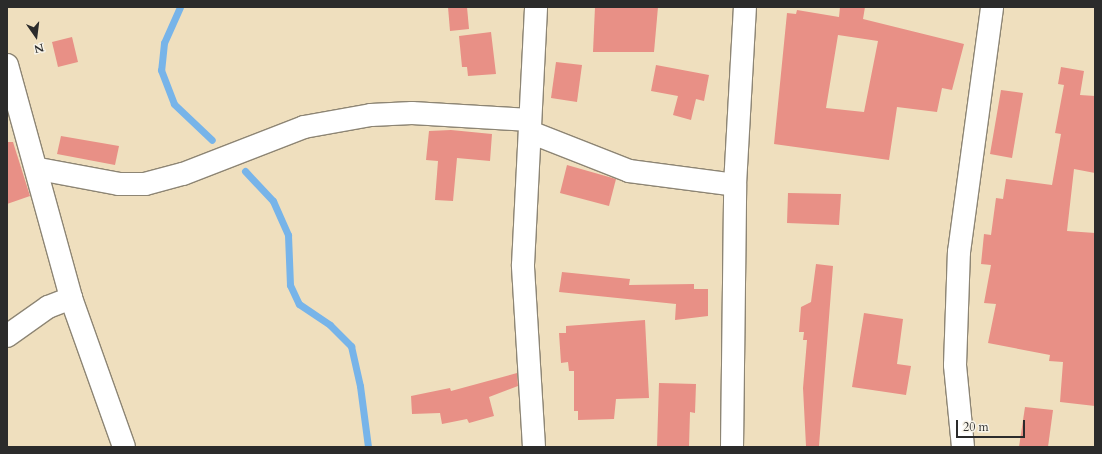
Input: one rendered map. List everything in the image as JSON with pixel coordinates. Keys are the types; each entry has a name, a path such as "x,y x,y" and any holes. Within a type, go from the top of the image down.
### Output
{"street":[{"path":"534,447 523,265 536,7"},
{"path":"732,447 735,185 745,7"},
{"path":"963,447 954,365 959,252 992,7"},
{"path":"7,65 38,169 71,298 124,447"},
{"path":"38,169 119,184 145,184 183,174 304,127 371,115 412,113 530,126 629,171 735,185"},
{"path":"7,336 48,307 71,298"}],"building":[{"path":"448,7 467,7 469,29 450,31"},
{"path":"595,7 658,7 654,52 593,52"},
{"path":"840,7 865,7 863,19 964,44 952,90 942,88 937,112 897,107 889,160 774,144 787,13 796,14 797,10 839,17","holes":["838,35 878,41 864,112 826,108"]},
{"path":"491,32 496,74 468,76 467,67 462,67 459,36"},
{"path":"72,37 78,62 58,67 52,42"},
{"path":"556,62 582,65 577,102 551,98"},
{"path":"656,65 709,75 704,101 696,99 691,120 673,115 678,96 651,91"},
{"path":"1061,67 1084,71 1080,95 1095,96 1095,173 1074,169 1067,231 1095,233 1095,406 1060,402 1063,362 1049,361 1050,355 988,343 996,304 984,303 991,265 981,264 984,234 991,235 996,198 1003,199 1006,179 1052,185 1061,134 1055,133 1064,85 1058,84"},
{"path":"1001,90 1023,93 1012,158 990,154"},
{"path":"451,130 492,134 490,161 457,158 453,201 435,200 438,161 426,160 429,131"},
{"path":"61,136 119,146 115,165 57,154"},
{"path":"7,142 13,142 30,196 7,204"},
{"path":"567,165 616,179 609,206 560,193"},
{"path":"788,193 841,194 839,225 787,223"},
{"path":"816,264 833,266 819,446 806,446 803,388 807,340 803,340 804,332 799,332 801,307 811,302"},
{"path":"562,272 630,279 629,285 694,284 694,289 708,289 708,316 675,320 676,304 559,292"},
{"path":"864,313 903,319 897,364 911,366 906,395 852,387"},
{"path":"645,320 649,398 616,399 614,419 578,420 578,411 574,411 574,371 569,371 568,362 561,363 559,333 566,333 566,326"},
{"path":"517,373 518,386 489,397 494,416 469,423 467,419 442,424 440,413 412,414 411,396 450,388 451,391"},
{"path":"659,383 696,384 695,413 690,412 689,447 657,447"},
{"path":"1025,407 1053,410 1048,447 1019,447"}],"waterway":[{"path":"180,7 164,43 161,70 174,104 212,140"},
{"path":"245,171 273,201 288,235 290,285 299,304 330,325 351,346 360,386 368,447"}]}
